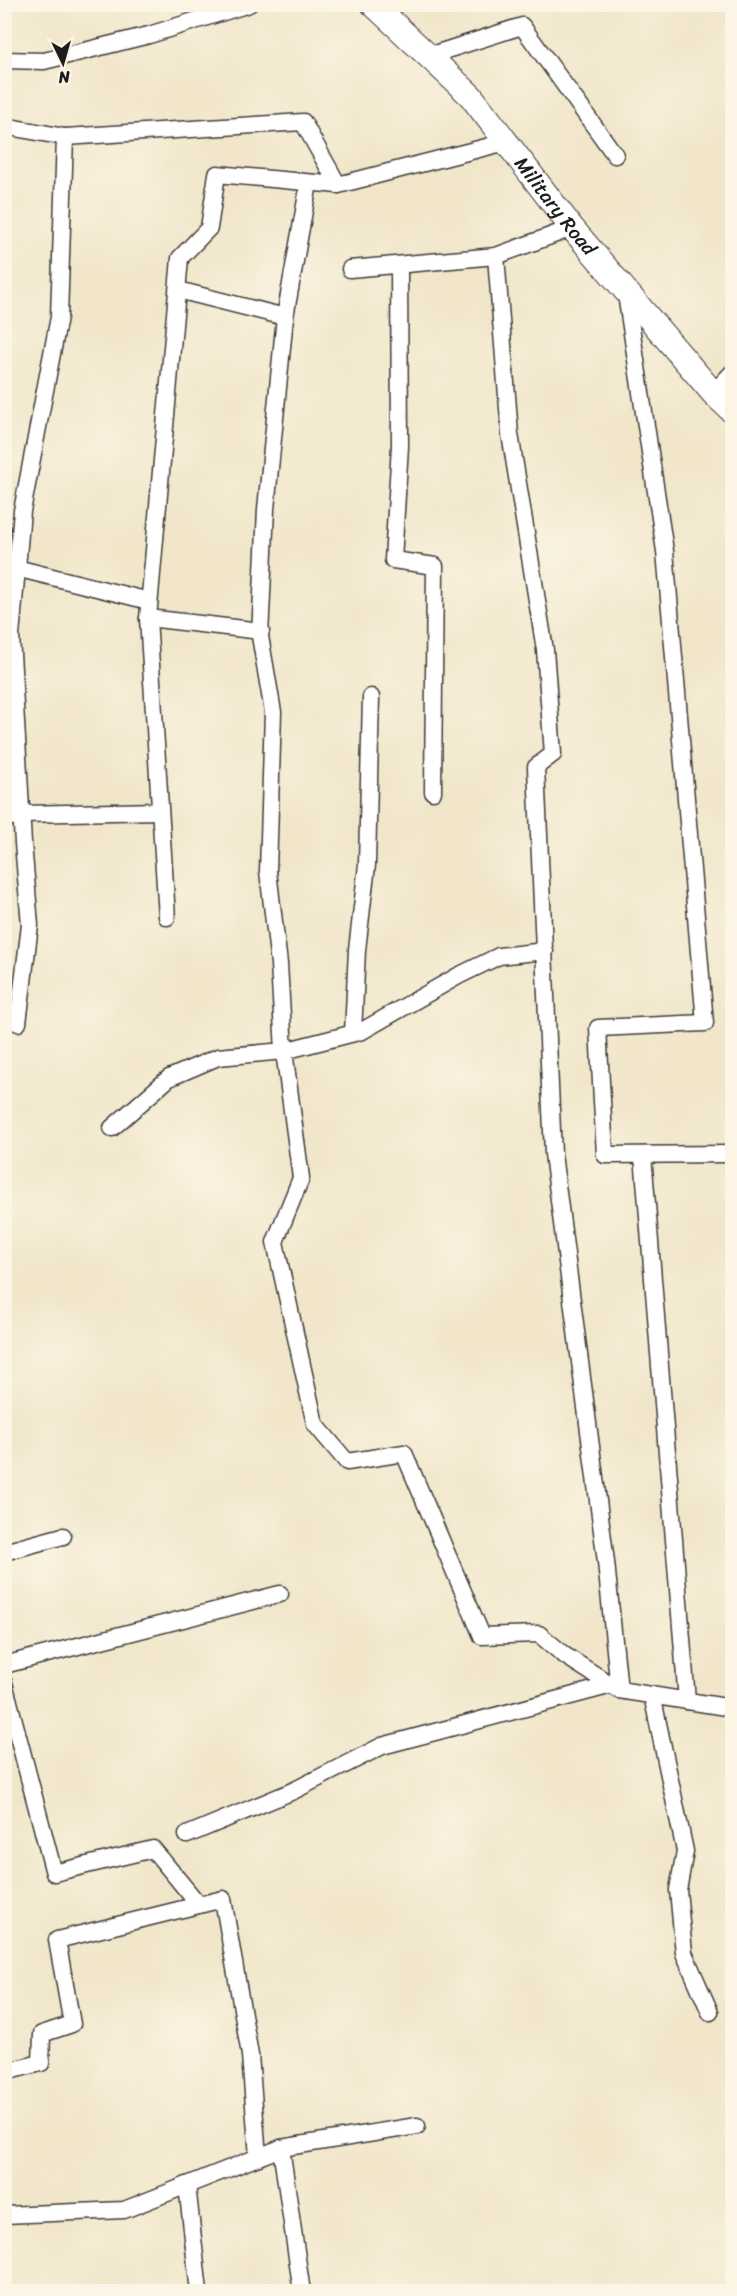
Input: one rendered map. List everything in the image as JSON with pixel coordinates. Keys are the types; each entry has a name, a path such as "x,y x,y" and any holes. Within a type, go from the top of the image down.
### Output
{"street":[{"path":"4,60 44,60 149,35 249,4"},
{"name":"Military Road","path":"373,4 471,96 572,228 713,393 732,411"},
{"path":"428,56 522,26 615,155"},
{"path":"4,126 65,137 303,122 338,185"},
{"path":"18,1023 30,925 13,816 10,567 59,317 65,137"},
{"path":"167,917 148,618 180,258 209,228 217,174 338,185 506,142"},
{"path":"309,183 285,317 266,509 261,631 273,712 268,871 279,964 284,1051 301,1178 275,1242 315,1424 347,1462 404,1453 482,1636 539,1634 564,1655 615,1688 732,1708"},
{"path":"350,269 496,256 572,228"},
{"path":"496,256 510,434 545,650 553,754 536,767 546,951 553,1154 606,1562 615,1688"},
{"path":"399,265 400,446 393,560 435,566 433,792"},
{"path":"177,290 285,317"},
{"path":"626,291 665,551 705,1023 598,1028 605,1155 732,1154"},
{"path":"713,393 732,373"},
{"path":"10,567 149,601"},
{"path":"148,618 261,631"},
{"path":"353,1033 357,950 367,865 371,698"},
{"path":"13,816 160,811"},
{"path":"112,1128 169,1078 218,1057 284,1051 362,1031 458,976 499,956 546,951"},
{"path":"643,1155 687,1701"},
{"path":"4,1552 63,1536"},
{"path":"4,1665 280,1594"},
{"path":"4,1683 54,1874 153,1849 199,1905"},
{"path":"187,1835 293,1791 382,1746 615,1688"},
{"path":"652,1695 685,1851 678,1890 684,1953 710,2012"},
{"path":"4,2072 41,2063 42,2034 72,2024 57,1940 224,1899 250,2055 258,2157"},
{"path":"4,2215 123,2210 281,2148 417,2126"},
{"path":"281,2148 302,2292"},
{"path":"187,2185 199,2292"}]}
